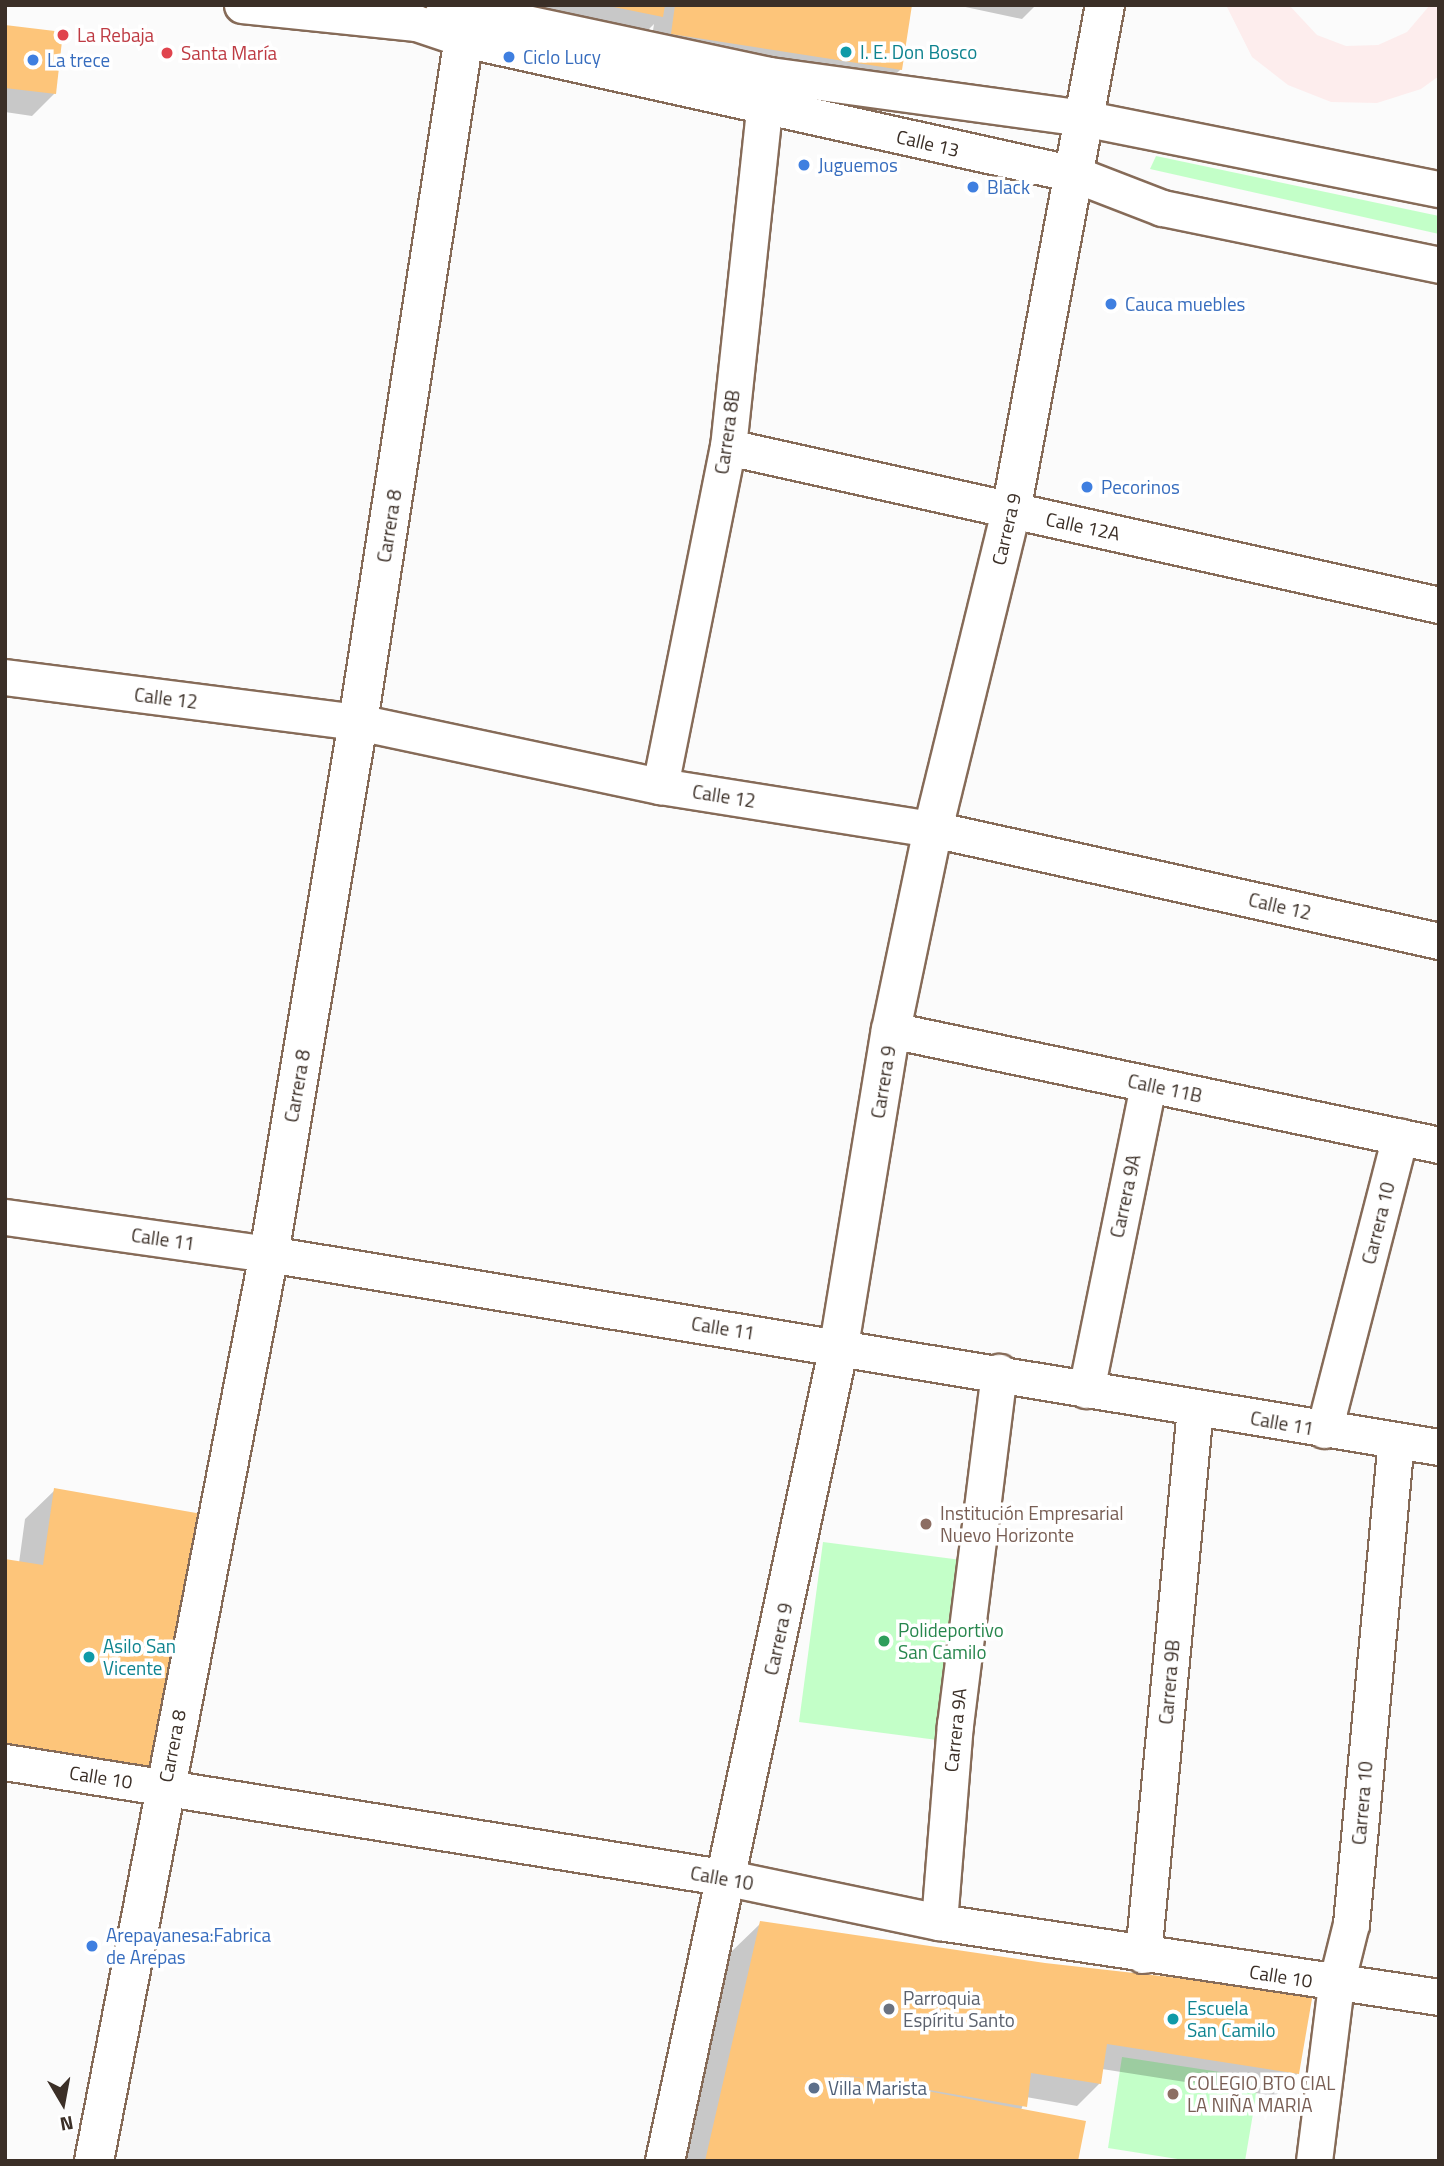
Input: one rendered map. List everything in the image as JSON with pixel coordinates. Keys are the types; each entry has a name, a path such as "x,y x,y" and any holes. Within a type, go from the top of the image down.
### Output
{"main road":[{"name":"Carrera 9","path":"665,2161 728,1878 839,1346 891,1030 933,829 1011,511 1105,5"},
{"name":"Carrera 8","path":"94,2161 164,1787 269,1254 358,722 467,19"}],"street":[{"name":"Calle 13","path":"242,5 416,23 467,19 766,91 1074,174 1162,208 1439,265"},
{"name":"Calle 13","path":"766,91 1083,118 1439,189"},
{"name":"Carrera 8B","path":"660,786 727,447 766,91"},
{"name":"Calle 12A","path":"727,447 1439,605"},
{"name":"Calle 12","path":"5,677 358,722 660,786 933,829 1439,941"},
{"name":"Calle 11B","path":"891,1030 1439,1144"},
{"name":"Carrera 9A","path":"1086,1390 1148,1084"},
{"name":"Carrera 10","path":"1324,1430 1400,1137"},
{"name":"Calle 11","path":"5,1217 269,1254 999,1372 1086,1390 1396,1443 1439,1447"},
{"name":"Carrera 9A","path":"939,1922 955,1725 999,1372"},
{"name":"Carrera 9B","path":"1143,1955 1195,1408"},
{"name":"Carrera 10","path":"1314,2161 1336,1984 1351,1924 1396,1443"},
{"name":"Calle 10","path":"5,1762 728,1878 939,1922 1336,1984 1439,1997"}],"shaded area":[{"path":"1226,5 1289,5 1317,35 1346,46 1378,45 1407,32 1430,5 1439,5 1439,76 1421,89 1377,103 1331,102 1288,85 1252,57"}],"green space":[{"path":"1156,156 1439,216 1439,234 1150,169"},
{"name":"Polideportivo San Camilo","path":"823,1542 969,1561 945,1741 799,1722"},
{"path":"1122,2057 1259,2078 1245,2161 1190,2161 1108,2148"}],"building":[{"path":"604,5 665,5 663,17"},
{"name":"I. E. Don Bosco","path":"675,5 912,5 902,70 671,34"},
{"name":"La trece","path":"5,25 63,32 56,94 5,88"},
{"name":"Asilo San Vicente","path":"54,1488 202,1514 150,1768 5,1748 5,1559 43,1565"},
{"path":"760,1921 1045,1963 1313,1993 1299,2074 1107,2044 1101,2084 1031,2073 1027,2107 827,2072 1086,2121 1078,2161 705,2161"}],"place":[{"name":"La Rebaja","path":"63,35"},
{"name":"I. E. Don Bosco","path":"846,52"},
{"name":"Santa María","path":"167,53"},
{"name":"Ciclo Lucy","path":"509,57"},
{"name":"La trece","path":"33,60"},
{"name":"Juguemos","path":"804,165"},
{"name":"Black","path":"973,187"},
{"name":"Cauca muebles","path":"1111,304"},
{"name":"Pecorinos","path":"1087,487"},
{"name":"Institución Empresarial Nuevo Horizonte","path":"926,1524"},
{"name":"Polideportivo San Camilo","path":"884,1641"},
{"name":"Asilo San Vicente","path":"89,1657"},
{"name":"Arepayanesa:Fabrica de Arepas","path":"92,1946"},
{"name":"Parroquia Espíritu Santo","path":"889,2009"},
{"name":"Escuela San Camilo","path":"1173,2019"},
{"name":"Villa Marista","path":"814,2088"},
{"name":"COLEGIO BTO CIAL LA NIÑA MARIA","path":"1173,2094"}]}
